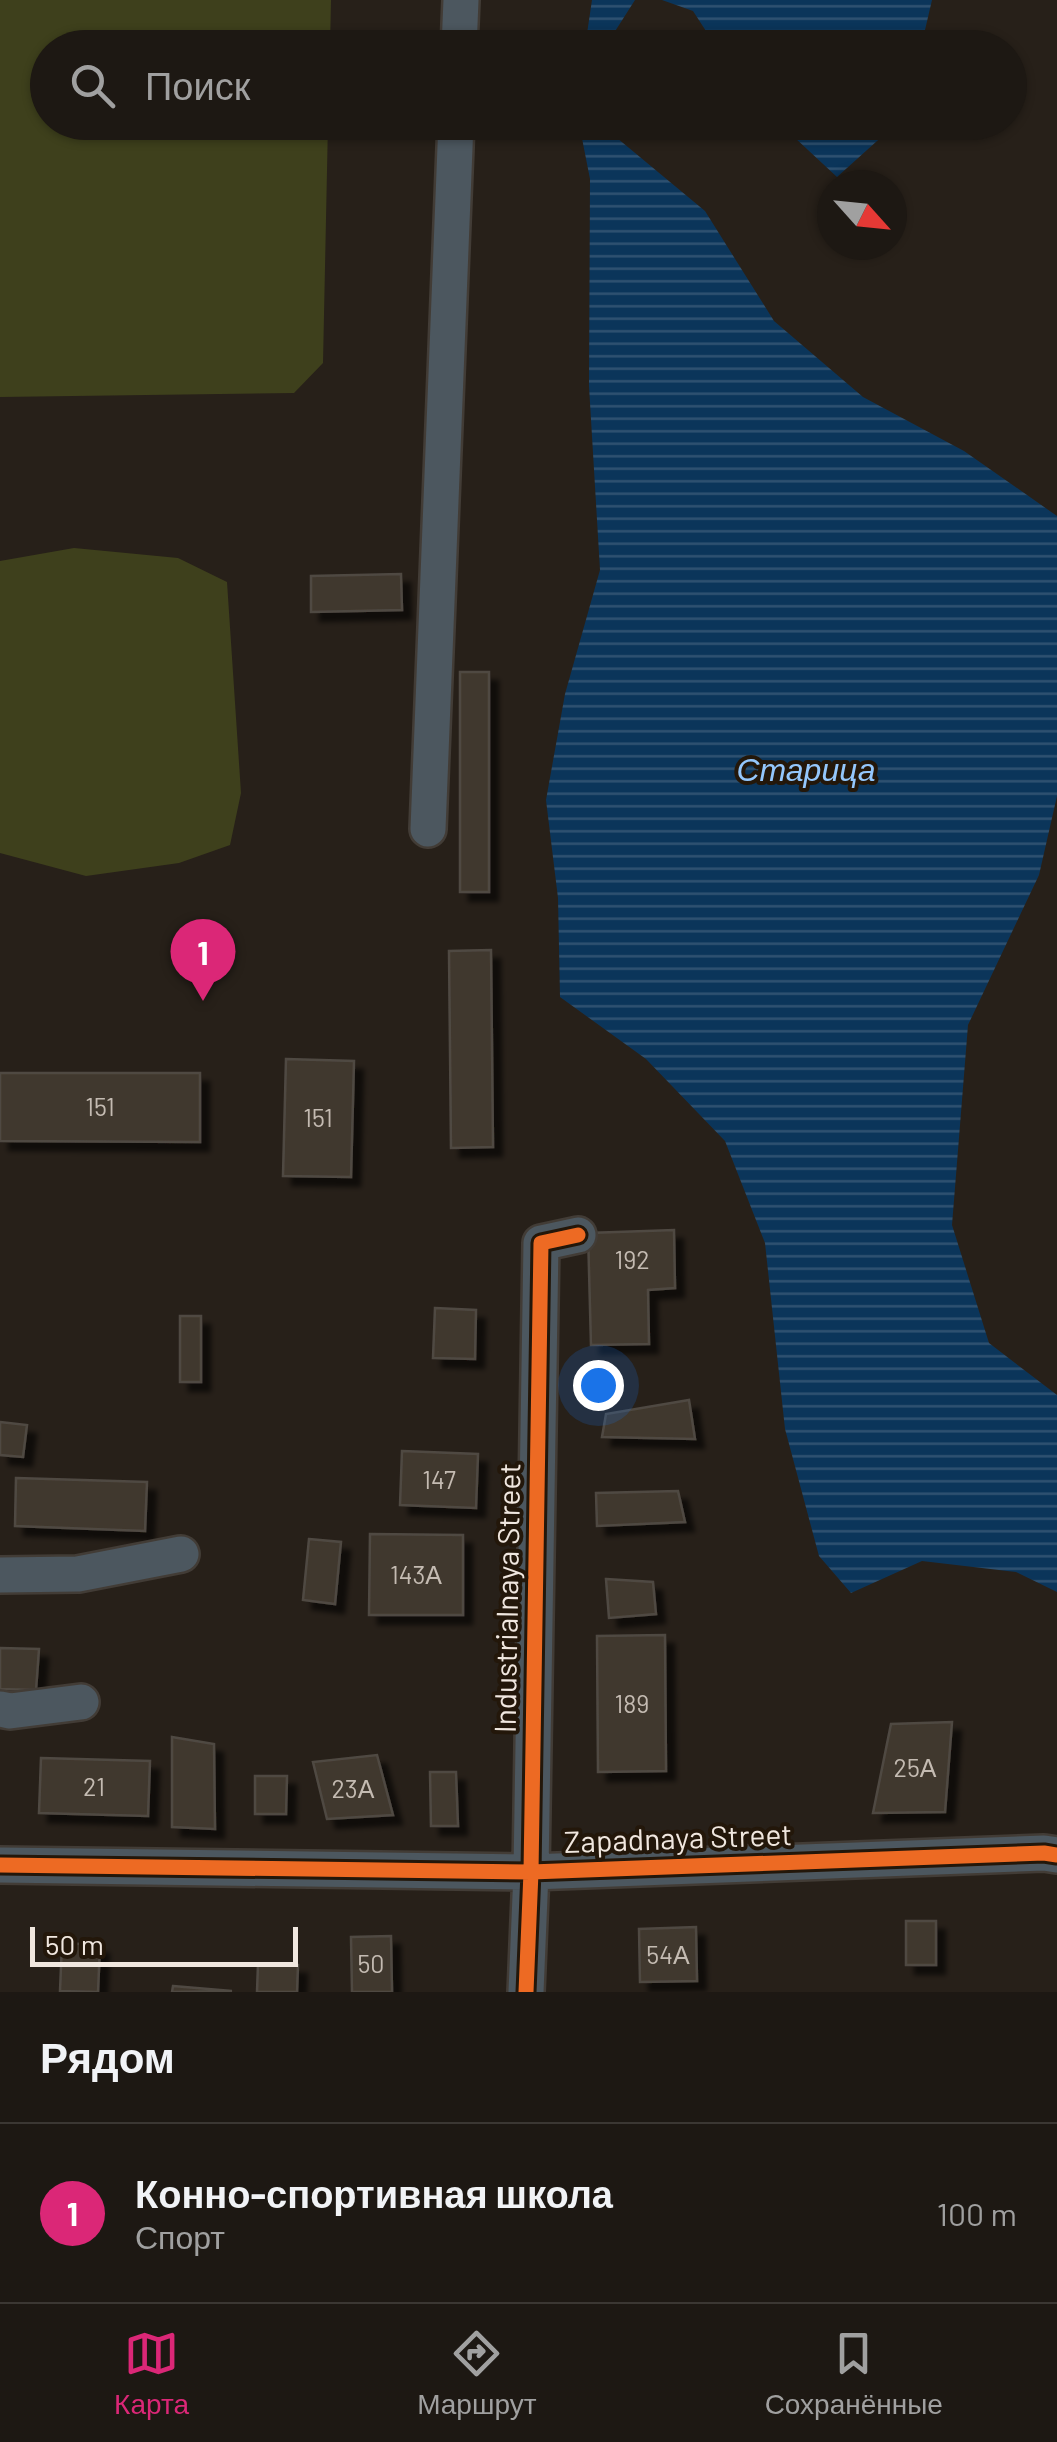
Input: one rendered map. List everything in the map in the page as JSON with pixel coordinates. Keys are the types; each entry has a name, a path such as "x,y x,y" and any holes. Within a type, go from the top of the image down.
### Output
{"street":[{"path":"460,30 461,0"},
{"path":"428,829 455,140"},
{"name":"Industrialnaya Street","path":"526,1992 541,1243 578,1235"},
{"path":"0,1575 78,1574 181,1554"},
{"path":"0,1709 80,1702"},
{"name":"Zapadnaya Street","path":"0,1865 531,1872 1057,1855"}],"green space":[{"path":"0,0 331,0 330,30 30,30 30,140 328,140 323,363 294,393 0,397"},
{"path":"74,548 178,558 227,582 241,793 230,845 179,863 86,876 0,853 0,561"}],"water":[{"path":"592,0 635,0 616,30 588,30"},
{"path":"662,0 932,0 925,30 705,30 693,11"},
{"name":"Старица","path":"582,140 619,140 705,211 774,321 863,397 964,451 1057,516 1057,796 1039,875 968,1025 952,1225 989,1343 1057,1395 1057,1592 1016,1572 922,1561 851,1593 819,1556 785,1429 765,1243 725,1141 646,1059 560,997 558,898 546,800 565,694 600,570 589,386 590,179"},
{"path":"797,140 878,140 845,170 829,170"}],"building":[{"path":"401,574 402,610 311,612 311,576"},
{"path":"460,672 489,672 489,892 460,892"},
{"path":"491,950 493,1147 451,1148 449,951"},
{"path":"286,1059 354,1061 351,1177 283,1176"},
{"path":"0,1073 200,1073 200,1142 0,1141"},
{"path":"674,1230 675,1288 648,1290 649,1344 591,1345 588,1233"},
{"path":"435,1308 476,1310 475,1359 433,1358"},
{"path":"180,1316 201,1316 201,1382 180,1382"},
{"path":"689,1400 695,1439 602,1437 606,1414"},
{"path":"0,1422 27,1425 23,1457 0,1455"},
{"path":"402,1451 478,1454 476,1508 400,1505"},
{"path":"16,1478 147,1482 145,1531 15,1526"},
{"path":"678,1491 685,1522 597,1526 596,1493"},
{"path":"370,1534 463,1535 463,1615 369,1615"},
{"path":"309,1539 341,1542 335,1604 303,1600"},
{"path":"606,1579 653,1582 656,1614 609,1618"},
{"path":"665,1635 666,1771 598,1772 597,1636"},
{"path":"0,1648 39,1649 36,1690 0,1689"},
{"path":"952,1722 945,1812 873,1813 891,1724"},
{"path":"172,1737 214,1744 215,1829 172,1827"},
{"path":"377,1755 393,1815 327,1819 313,1762"},
{"path":"41,1758 150,1761 148,1816 39,1813"},
{"path":"430,1772 456,1772 458,1826 431,1826"},
{"path":"255,1776 287,1776 286,1814 255,1814"},
{"path":"906,1921 936,1921 936,1965 906,1965"},
{"path":"696,1927 697,1981 640,1982 639,1929"},
{"path":"391,1936 392,1992 352,1992 351,1937"},
{"path":"62,1943 100,1945 98,1992 60,1991"},
{"path":"258,1964 298,1965 297,1992 257,1992"},
{"path":"173,1986 232,1991 172,1992"}],"cycle path":[{"path":"526,1992 541,1243 578,1235"},
{"path":"0,1865 531,1872 1057,1855"}],"place":[{"name":"Конно-спортивная школа","path":"203,1001"}]}
